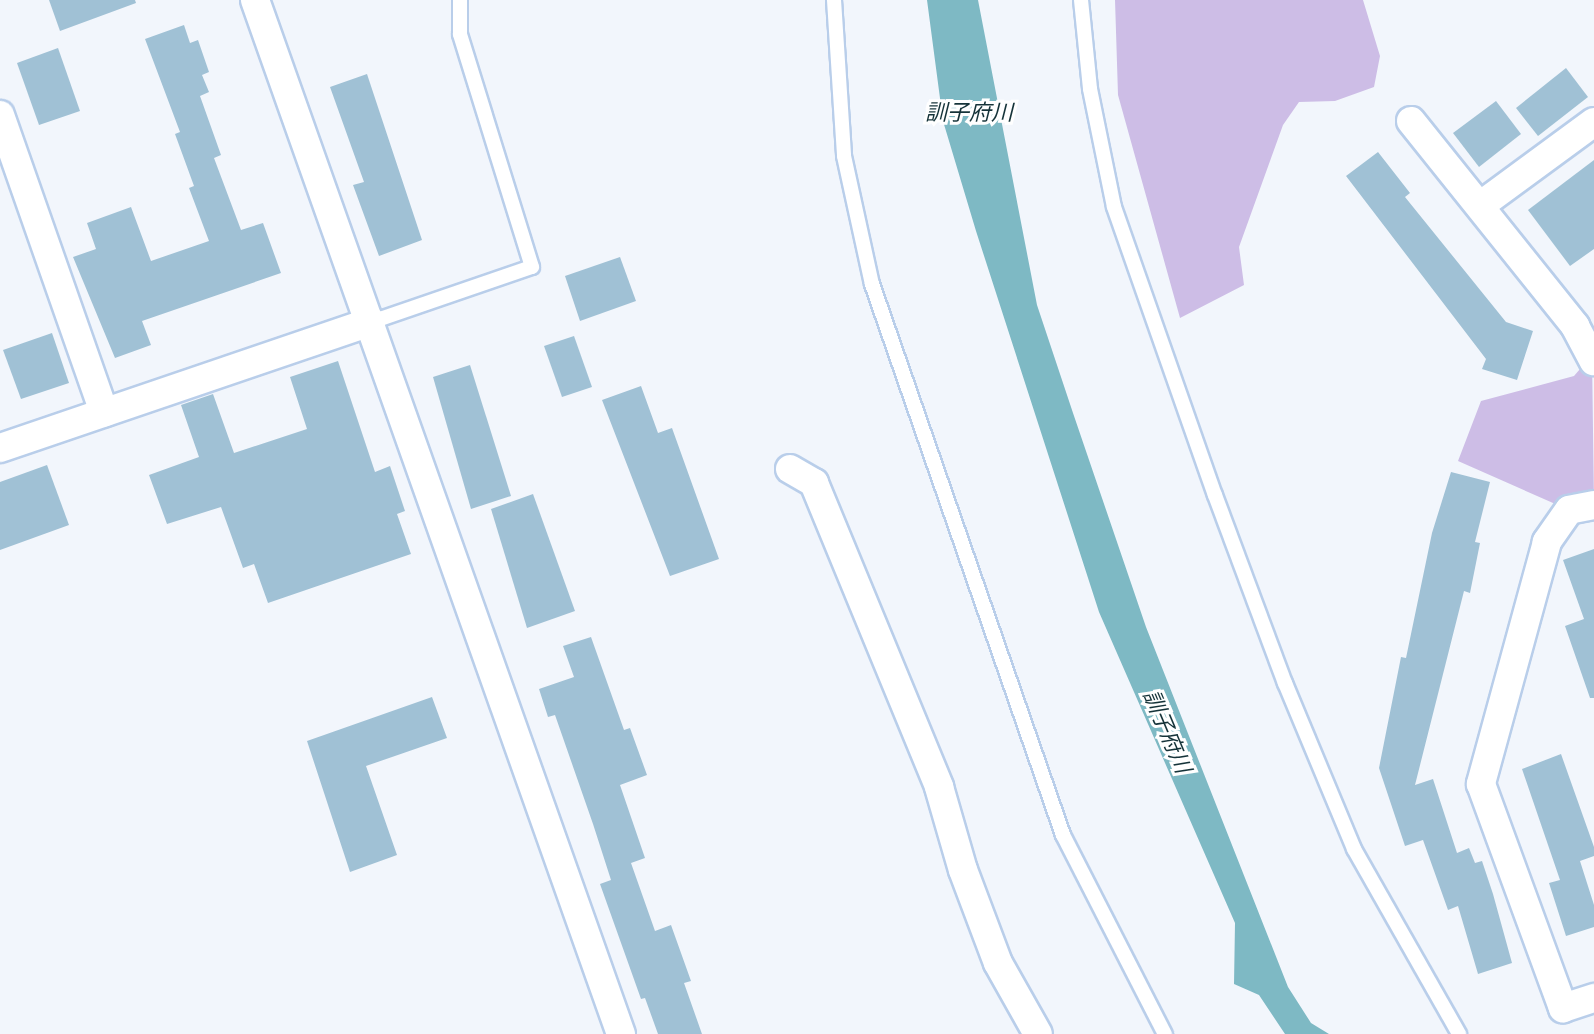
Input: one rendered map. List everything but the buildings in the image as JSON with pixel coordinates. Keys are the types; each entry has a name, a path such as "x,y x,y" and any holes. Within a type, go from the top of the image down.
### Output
{"street":[{"path":"255,0 621,1034"},
{"path":"0,115 104,412"},
{"path":"1411,121 1575,326 1594,361"},
{"path":"1481,205 1594,122"},
{"path":"0,448 371,322"},
{"path":"790,469 814,483 939,787 963,870 998,963 1038,1034"},
{"path":"1594,505 1569,510 1547,542 1481,784 1563,1008 1594,998"}],"lane":[{"path":"371,322 532,267 460,34 460,0"},
{"path":"834,0 844,156 872,284 1063,835 1165,1034"},
{"path":"1081,0 1090,89 1114,207 1215,495 1285,683 1354,849 1459,1034"}],"shaded area":[{"path":"1115,0 1363,0 1380,56 1374,87 1335,101 1299,102 1283,125 1239,247 1244,285 1180,318 1118,95"},
{"path":"1592,355 1594,505 1569,510 1458,461 1481,401 1574,376"}],"water":[{"name":"訓子府川","path":"927,0 978,0 1037,305 1073,413 1146,627 1288,987 1311,1023 1329,1034 1285,1034 1259,995 1234,984 1235,923 1099,612 976,231 943,121"}]}
